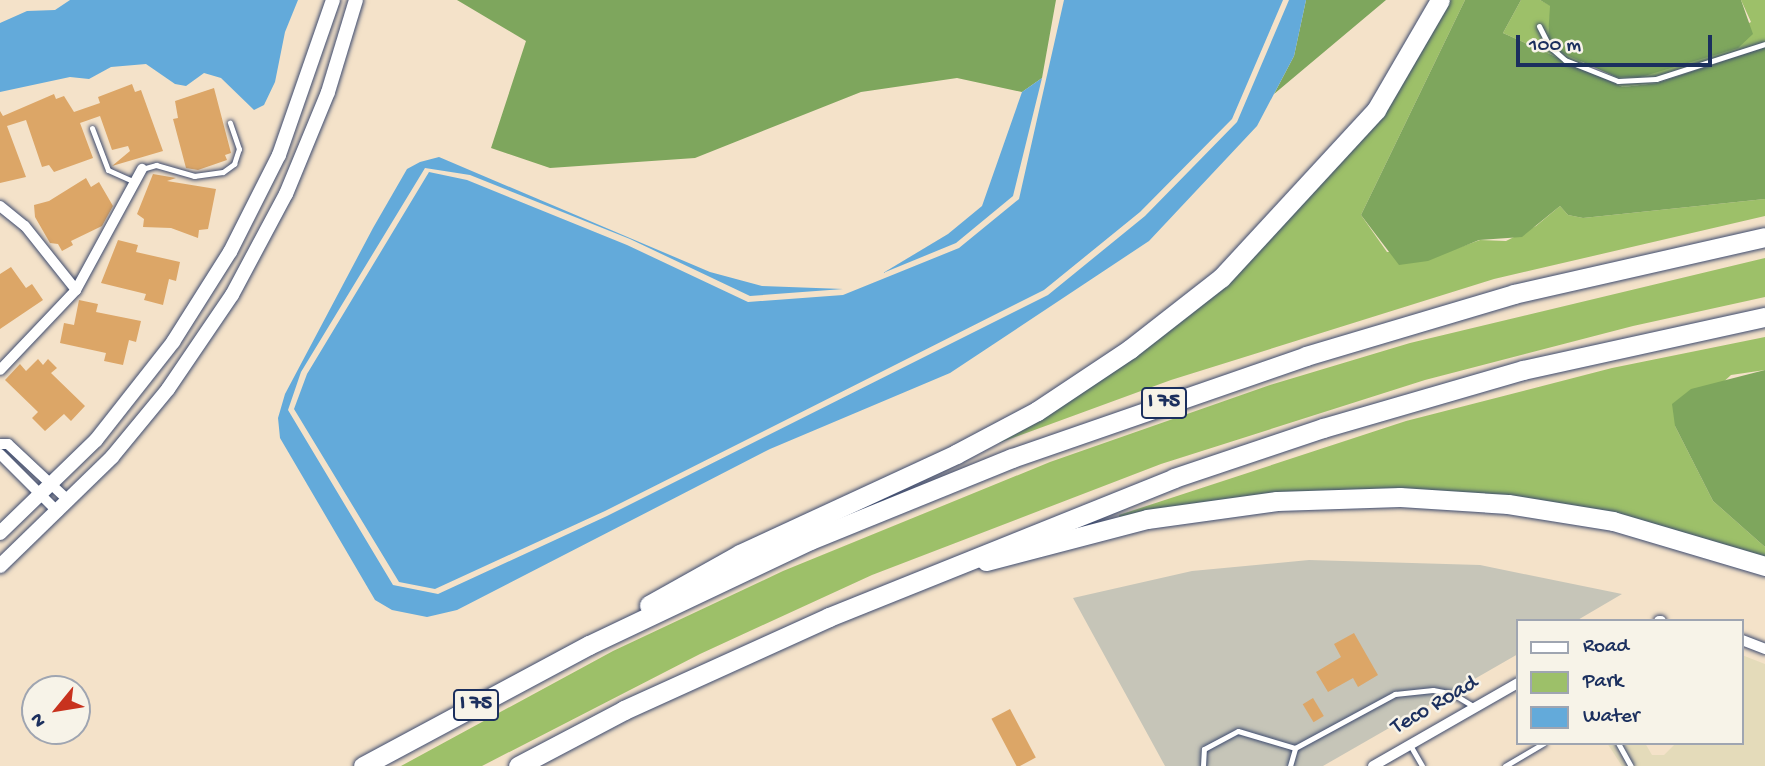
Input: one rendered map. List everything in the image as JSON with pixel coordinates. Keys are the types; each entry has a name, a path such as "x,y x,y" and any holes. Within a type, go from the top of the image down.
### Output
{"highway":[{"path":"589,645 664,595 740,554 956,454 1037,411 1130,349 1221,278 1376,110 1440,0"},
{"name":"I 75","path":"363,766 589,645 810,540 1146,409 1514,294 1765,237"},
{"path":"518,766 624,710 901,585 1174,478 1323,428 1523,370 1765,317"},
{"path":"901,585 1147,519 1277,501 1352,497 1453,500 1577,515 1660,533 1765,566"}],"street":[{"path":"0,533 96,440 173,342 230,252 279,155 332,0"},
{"path":"0,566 112,457 168,389 232,295 286,194 328,92 356,0"},
{"path":"0,370 76,290 133,181 142,169"},
{"path":"0,206 25,226 76,290"},
{"path":"0,444 8,444 45,490 58,512"},
{"path":"0,454 45,490 69,501"},
{"path":"1744,641 1765,649"},
{"name":"Teco Road","path":"1373,766 1516,684"}],"lane":[{"path":"1539,26 1549,46 1565,60 1618,81 1656,79 1765,44"},
{"path":"142,169 164,166 194,176 229,169 240,149 230,123"},
{"path":"92,128 108,170 133,181"},
{"path":"1203,766 1204,748 1238,732 1295,748 1395,694 1433,690 1453,694 1476,708"},
{"path":"1410,745 1422,766"},
{"path":"1505,766 1541,745"},
{"path":"1619,745 1631,766"},
{"path":"1290,766 1295,748"}],"shaded area":[{"path":"1309,560 1480,565 1622,594 1579,619 1516,619 1516,655 1323,766 1165,766 1073,598 1192,571"},
{"path":"1744,656 1765,664 1765,766 1622,766 1608,745 1646,745 1652,755 1664,755 1674,745 1744,745"}],"green space":[{"path":"457,0 1056,0 1042,78 1022,92 957,78 861,92 695,158 550,168 491,148 526,41"},
{"path":"1306,0 1386,0 1274,94 1294,56"},
{"path":"1448,0 1465,0 1361,215 1387,252 1455,249 1480,240 1506,241 1536,226 1560,206 1568,215 1583,218 1765,199 1765,216 1494,279 1171,380 999,443 999,438 1291,216"},
{"path":"1465,0 1521,0 1503,33 1623,87 1657,83 1765,47 1765,199 1583,218 1568,215 1560,206 1522,237 1479,240 1428,261 1399,265 1361,215"},
{"path":"1521,0 1540,0 1551,6 1548,36 1590,68 1616,77 1641,77 1751,22 1741,0 1765,0 1765,47 1657,83 1623,87 1503,33"},
{"path":"1540,0 1741,0 1753,34 1738,48 1641,77 1616,77 1558,51 1548,36 1550,6"},
{"path":"1765,258 1765,297 1633,326 1425,380 1161,464 872,575 700,654 482,766 401,766 613,651 783,571 1050,462 1270,385 1410,343"},
{"path":"1765,337 1765,370 1731,375 1675,426 1713,501 1765,547 1765,561 1471,496 1120,519 1119,515 1406,421 1612,368"},
{"path":"1765,370 1765,547 1713,501 1675,426 1672,404 1691,389"}],"water":[{"path":"70,0 298,0 285,32 275,82 264,105 254,110 221,78 204,73 186,86 175,84 146,64 111,67 89,79 70,77 0,92 0,23 27,11 55,10"},
{"path":"1064,0 1283,0 1232,119 1140,212 1044,290 605,511 435,589 399,582 294,409 307,374 429,172 467,180 627,245 748,302 843,295 959,248 1019,199"},
{"path":"1289,0 1306,0 1294,56 1257,126 1149,241 950,373 770,449 457,610 427,617 392,610 375,600 280,438 278,418 285,394 407,169 420,162 439,157 710,272 762,286 843,289 750,296 630,239 470,175 425,168 301,372 288,410 393,585 438,594 607,516 1048,295 1145,216 1237,122"},
{"path":"1042,78 1013,196 956,243 883,273 948,234 982,206 1022,92"}],"building":[{"path":"132,84 135,92 141,90 163,151 112,166 130,151 128,146 112,150 100,116 80,123 93,158 54,172 49,165 42,167 26,120 7,126 26,177 0,183 0,111 3,116 54,94 56,99 64,96 74,112 100,103 98,97"},
{"path":"214,88 231,153 225,155 227,160 198,170 186,168 173,119 178,118 175,101"},
{"path":"153,174 176,178 167,181 216,189 208,229 199,230 198,238 171,228 143,227 144,219 137,214"},
{"path":"86,178 91,187 99,182 113,206 102,226 71,241 73,245 62,251 58,244 50,243 35,217 34,205 49,201"},
{"path":"118,240 138,245 136,252 180,262 176,281 169,279 163,305 144,300 146,294 101,283"},
{"path":"11,267 26,288 32,284 43,300 0,329 0,274"},
{"path":"79,300 98,304 96,312 141,321 136,342 129,340 123,365 104,361 106,353 60,343 64,323 74,325"},
{"path":"38,359 43,365 48,359 57,368 51,373 85,406 71,421 64,414 45,431 32,418 38,412 5,380 20,364 26,371"},
{"path":"1354,633 1378,675 1358,687 1353,678 1328,692 1316,672 1341,657 1334,644"},
{"path":"1313,698 1324,716 1314,722 1303,704"},
{"path":"1010,709 1036,758 1017,766 991,719"}]}
